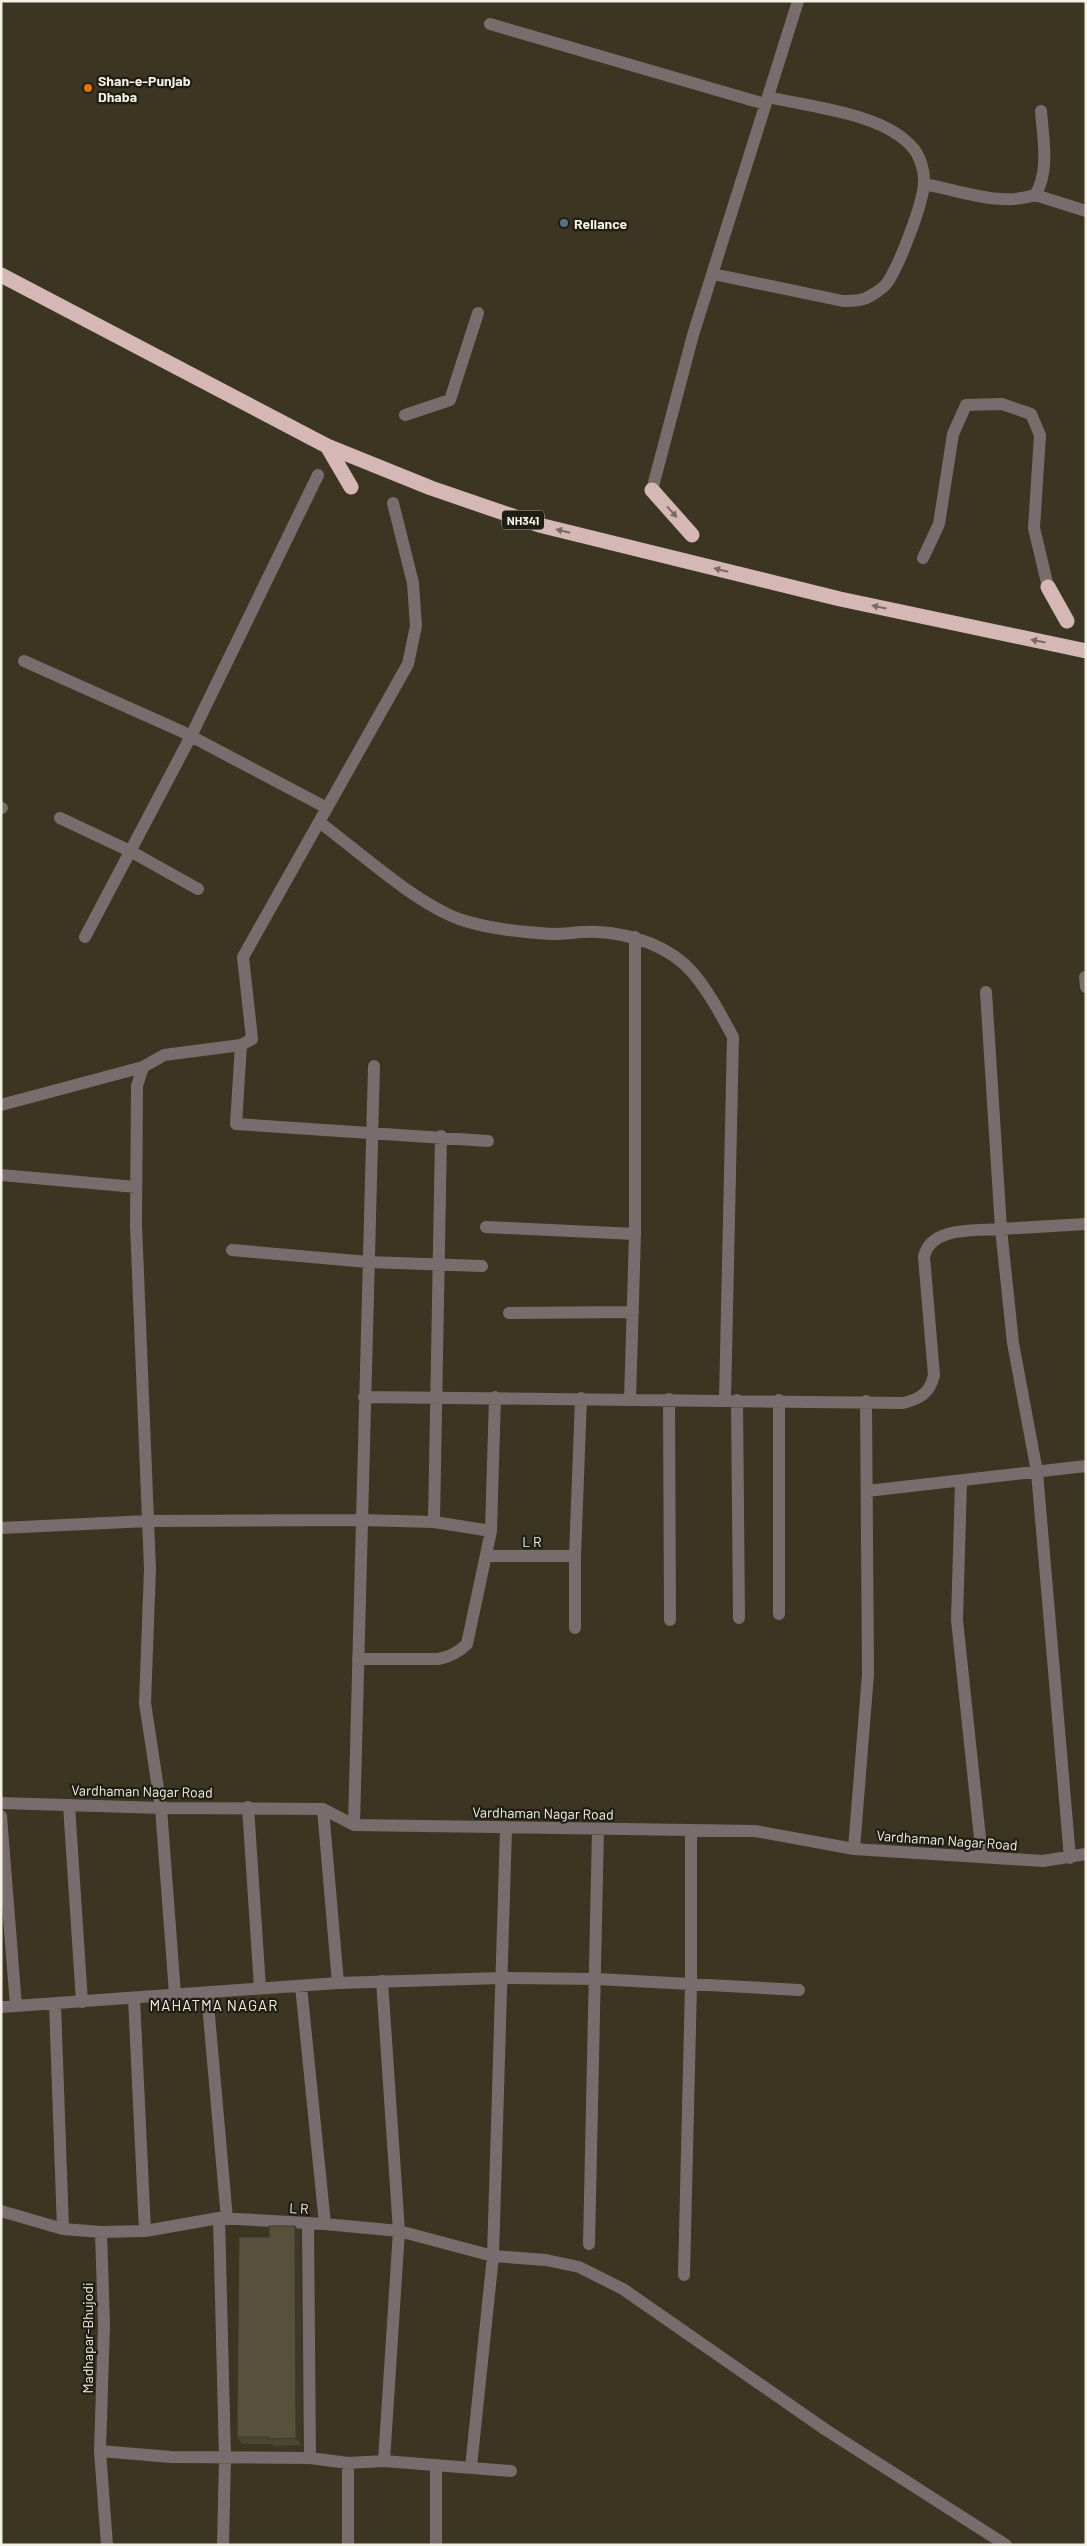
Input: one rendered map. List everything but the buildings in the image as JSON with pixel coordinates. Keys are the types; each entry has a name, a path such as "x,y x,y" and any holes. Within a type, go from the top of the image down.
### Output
{"highway":[{"name":"NH341","path":"1,275 327,446 431,488 539,525 840,599 1086,651"},
{"path":"327,446 352,487"},
{"path":"652,490 692,535"},
{"path":"1048,587 1066,621"}],"street":[{"path":"652,490 694,335 798,1"},
{"path":"490,24 767,100 865,119 898,133 914,148 922,166 924,184 918,211 886,284 872,296 860,301 843,301 713,274"},
{"path":"924,184 1005,198 1024,198 1034,195 1040,188 1044,166 1042,111"},
{"path":"1034,195 1086,211"},
{"path":"405,415 450,400 478,313"},
{"path":"923,558 939,524 953,434 966,405 1002,404 1031,414 1040,435 1034,528 1048,587"},
{"path":"85,937 191,736 318,475"},
{"path":"1,1105 143,1067 164,1055 241,1045 252,1039 243,957 408,664 416,626 413,583 393,503"},
{"path":"24,661 191,736 327,808"},
{"path":"60,818 130,850 198,889"},
{"path":"319,822 414,894 458,918 516,930 553,934 597,932 635,937 666,951 692,972 713,1000 733,1037 731,1400 739,1618"},
{"path":"630,1399 635,1234 635,937"},
{"path":"986,992 1001,1229 1013,1343 1038,1472 1070,1858"},
{"path":"241,1045 236,1124 372,1134 441,1136 488,1141"},
{"path":"354,1826 374,1066"},
{"path":"143,1067 137,1086 136,1187 150,1569 145,1703 161,1808 175,1994"},
{"path":"434,1522 441,1136"},
{"path":"1,1175 136,1187"},
{"path":"364,1397 779,1400 904,1403 921,1397 932,1386 934,1375 924,1257 926,1248 940,1236 947,1234 1086,1224"},
{"path":"486,1227 635,1234"},
{"path":"232,1250 368,1262 482,1266"},
{"path":"509,1313 633,1312"},
{"path":"358,1659 438,1659 460,1651 467,1644 492,1531 495,1398"},
{"path":"575,1628 575,1556 581,1398"},
{"path":"669,1399 670,1620"},
{"path":"779,1400 779,1614"},
{"path":"854,1849 868,1674 866,1401"},
{"path":"867,1491 961,1482 1086,1466"},
{"path":"961,1482 957,1620 982,1857"},
{"path":"1,1528 148,1521 361,1520 434,1522 492,1531"},
{"name":"L R","path":"488,1556 575,1556"},
{"name":"Vardhaman Nagar Road","path":"1,1803 161,1808 248,1807 323,1809 354,1826 754,1831 854,1849 1043,1861 1086,1854"},
{"path":"69,1805 82,2002"},
{"path":"248,1807 260,1988"},
{"path":"323,1809 338,1983"},
{"path":"1,1816 16,2006"},
{"path":"471,2467 493,2256 506,1828"},
{"path":"589,2244 597,1979 598,1829"},
{"path":"684,2275 690,1985 690,1830"},
{"path":"1,2007 338,1983 501,1978 597,1979 799,1990"},
{"path":"382,1981 399,2231 384,2461"},
{"path":"301,1986 325,2224"},
{"path":"207,1993 223,2219 225,2458 223,2545"},
{"path":"134,1998 146,2231"},
{"path":"55,2004 63,2230"},
{"path":"1,2212 63,2230 100,2232"},
{"name":"L R","path":"100,2232 146,2231 223,2219 325,2224 399,2231 493,2256 546,2260 579,2267 623,2289 826,2430 1006,2545"},
{"path":"308,2223 310,2458"},
{"name":"Madhapar-Bhujodi","path":"100,2232 104,2325 100,2451 107,2545"},
{"path":"100,2451 170,2457 310,2458 348,2463 384,2461 511,2471"},
{"path":"348,2463 348,2545"},
{"path":"436,2465 436,2545"}],"place":[{"name":"Shan-e-Punjab Dhaba","path":"88,88"},
{"name":"Reliance","path":"564,223"}],"district":[{"name":"MAHATMA NAGAR","path":"214,2005"}]}
